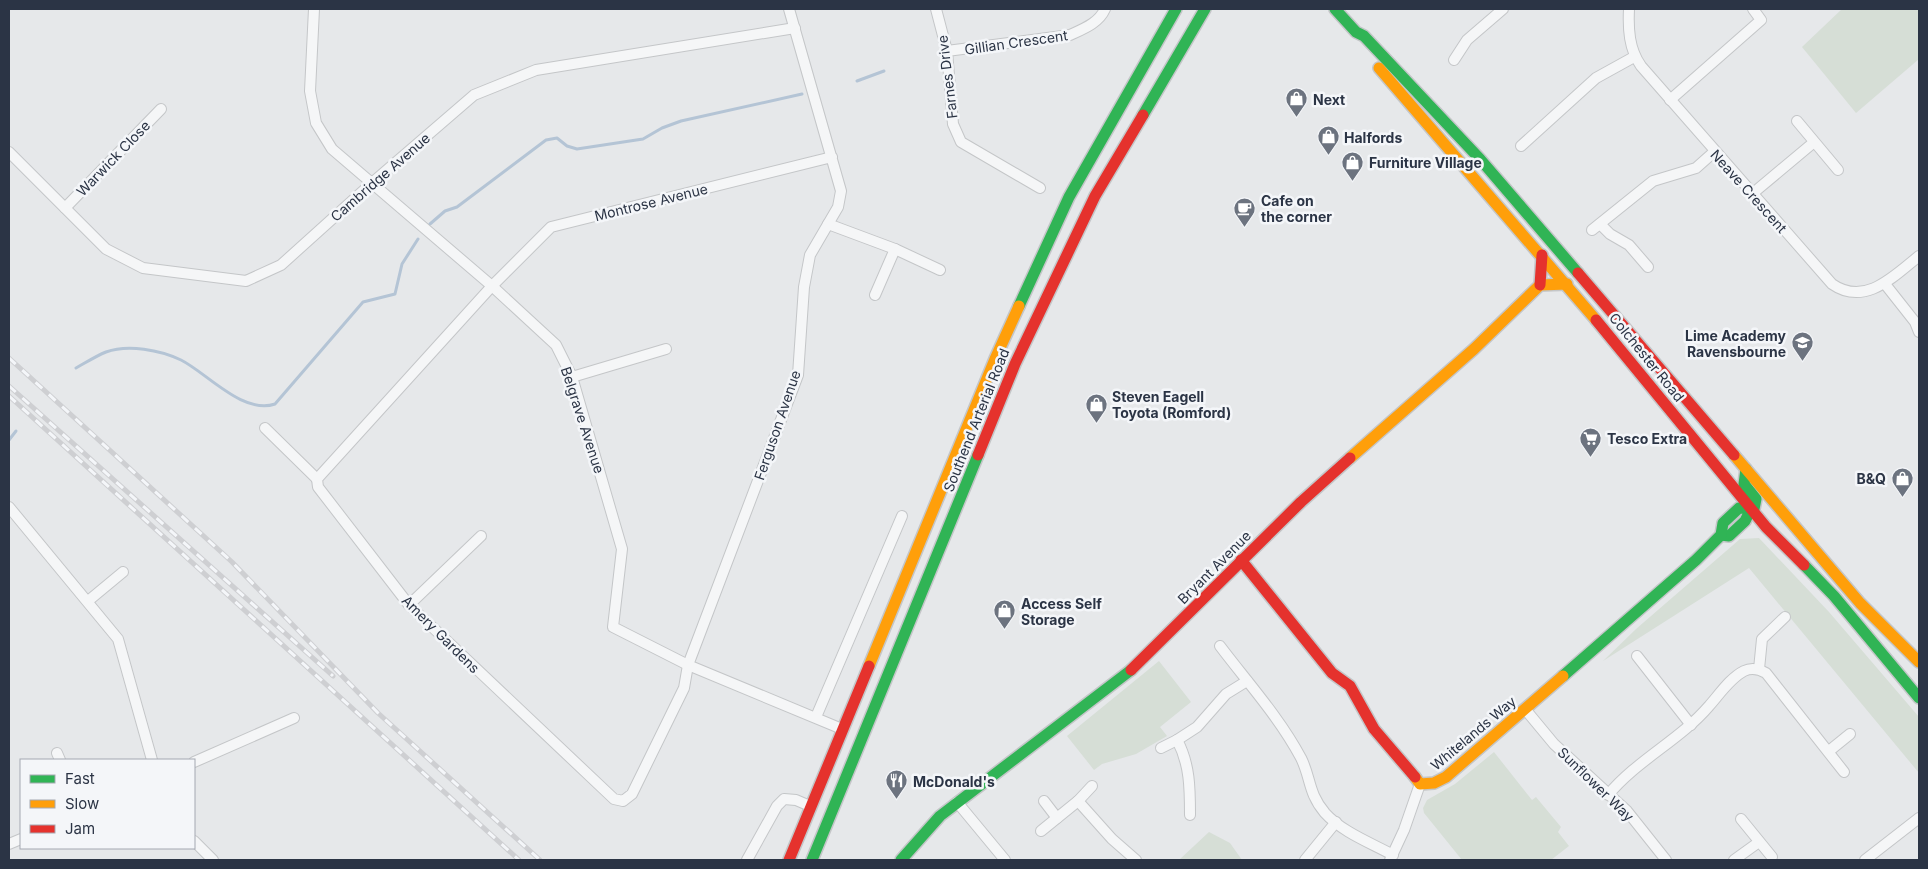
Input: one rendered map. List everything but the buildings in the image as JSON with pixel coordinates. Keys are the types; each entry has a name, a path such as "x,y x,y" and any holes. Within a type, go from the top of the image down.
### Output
{"main road":[{"name":"Southend Arterial Road","path":"790,860 810,806 996,359 1069,197 1176,9"},
{"path":"1095,196 1100,174 1148,79 1188,9"},
{"name":"Southend Arterial Road","path":"812,860 1015,364 1095,196 1205,9"},
{"name":"Colchester Road","path":"1335,9 1356,32 1364,36 1480,159 1860,603 1919,662"},
{"name":"Colchester Road","path":"1356,32 1358,42 1394,86 1484,186 1567,284 1766,527 1834,596 1919,698"},
{"path":"1069,197 1148,79"},
{"path":"1542,256 1540,285 1567,284"},
{"name":"Bryant Avenue","path":"901,860 940,816 1124,675 1177,626 1241,560 1320,484 1474,349 1540,285"},
{"path":"1746,469 1744,484 1756,499 1753,509"},
{"name":"Whitelands Way","path":"1241,560 1332,673 1350,686 1374,729 1420,784 1431,785 1443,780 1674,580 1721,535 1723,523 1739,508 1753,509 1778,506"}],"street":[{"name":"Belgrave Avenue","path":"314,9 310,91 316,123 332,149 492,286 556,346 572,377 622,549 613,627 688,665 842,729"},
{"name":"Ferguson Avenue","path":"688,665 798,375 804,287 810,255 838,207 841,191 789,9"},
{"name":"Farnes Drive","path":"936,9 948,51 953,124 961,142 1040,188"},
{"name":"Gillian Crescent","path":"948,51 1070,35 1086,28 1102,15 1105,9"},
{"path":"1454,60 1467,40 1503,9"},
{"path":"1521,146 1596,78 1634,57 1630,36 1629,9"},
{"path":"1670,100 1762,20 1753,9"},
{"name":"Cambridge Avenue","path":"9,152 106,249 143,268 246,281 281,266 372,183 474,95 536,70 795,28"},
{"name":"Neave Crescent","path":"1634,57 1714,152 1825,277 1839,289 1861,292 1885,284 1919,256"},
{"name":"Warwick Close","path":"65,208 161,109"},
{"path":"1797,121 1838,170"},
{"path":"1752,194 1813,142"},
{"path":"1648,267 1629,245 1596,227 1653,181 1696,168 1714,152"},
{"name":"Montrose Avenue","path":"492,286 551,227 832,157"},
{"path":"828,224 895,249 940,270"},
{"path":"875,295 895,249"},
{"path":"1885,284 1915,322 1919,332"},
{"path":"317,479 492,286"},
{"path":"572,377 666,348"},
{"name":"Amery Gardens","path":"265,428 317,479 318,487 409,605 614,799 623,801 632,794 680,696 688,665"},
{"path":"9,507 118,639 152,759"},
{"path":"816,717 902,516"},
{"path":"409,605 481,536"},
{"path":"88,601 123,572"},
{"path":"1759,669 1762,639 1785,617"},
{"path":"1220,646 1284,731 1302,759 1310,790 1317,802 1336,822 1392,858 1420,784"},
{"path":"1637,656 1691,725"},
{"path":"1608,795 1633,771 1691,725 1739,674 1746,670 1759,669 1766,673 1844,772"},
{"path":"1161,748 1197,727 1226,694 1247,681"},
{"name":"Sunflower Way","path":"1526,709 1554,744 1627,811 1661,858"},
{"path":"195,762 294,718"},
{"path":"1829,751 1850,734"},
{"path":"1177,740 1185,754 1188,767 1190,815"},
{"path":"1041,832 1078,801 1092,786"},
{"path":"746,860 777,806 784,799 796,800 810,806"},
{"path":"1044,800 1058,818"},
{"path":"1078,801 1112,839 1136,860"},
{"path":"957,802 1006,860"},
{"path":"1865,860 1919,818"},
{"path":"1741,819 1772,857"},
{"path":"1305,860 1336,822"},
{"path":"195,842 212,860"},
{"path":"1734,860 1759,842"}],"shaded area":[{"path":"1842,9 1919,9 1919,59 1856,113 1802,47"},
{"path":"1759,538 1829,612 1919,717 1919,773 1749,568 1603,661 1636,629 1740,539"},
{"path":"1159,661 1191,702 1160,727 1167,736 1136,754 1102,764 1094,770 1067,736"},
{"path":"1494,752 1532,800 1536,797 1561,827 1558,832 1569,846 1551,860 1462,860 1424,813 1423,808 1427,800 1455,784"},
{"path":"1209,832 1230,843 1242,860 1179,860"}],"waterway":[{"path":"857,81 884,71"},
{"path":"430,224 445,211 457,207 546,140 557,138 567,146 577,149 643,139 662,128 681,121 802,94"},
{"path":"76,368 106,352 124,348 144,349 164,353 181,360 226,391 250,404 263,406 275,404 363,302 395,294 402,264 418,239"},
{"path":"9,440 16,431"}],"railway":[{"path":"9,358 232,562 378,713 540,860"},
{"path":"9,386 333,676"},
{"path":"9,396 519,860"}],"traffic: fast":[{"path":"1019,306 1069,197 1176,9"},
{"path":"1143,115 1205,9"},
{"path":"1335,9 1356,32 1364,36 1480,159 1578,273"},
{"path":"812,860 978,455"},
{"path":"1563,676 1696,560 1721,535 1723,523 1739,508 1754,509 1756,499 1744,484 1746,469"},
{"path":"1721,535 1729,536 1745,521 1751,509"},
{"path":"1804,565 1834,596 1919,698"},
{"path":"901,860 940,816 1131,670"}],"traffic: slow":[{"path":"1379,68 1596,320"},
{"path":"1350,458 1474,349 1540,285 1567,284"},
{"path":"869,666 995,359 1019,306"},
{"path":"1734,455 1860,603 1919,662"},
{"path":"1415,777 1420,784 1434,783 1446,777 1563,676"}],"traffic: jam":[{"path":"978,455 1015,364 1095,196 1143,115"},
{"path":"1540,285 1542,255"},
{"path":"1578,273 1734,455"},
{"path":"1596,320 1766,527 1804,565"},
{"path":"1131,670 1301,502 1350,458"},
{"path":"1241,560 1332,673 1350,686 1374,729 1415,777"},
{"path":"789,860 869,666"}],"place":[{"name":"Next","path":"1297,118"},
{"name":"Halfords","path":"1328,156"},
{"name":"Furniture Village","path":"1353,181"},
{"name":"Cafe on the corner","path":"1245,227"},
{"name":"Lime Academy Ravensbourne","path":"1802,362"},
{"name":"Steven Eagell Toyota (Romford)","path":"1096,423"},
{"name":"Tesco Extra","path":"1591,457"},
{"name":"B&Q","path":"1902,497"},
{"name":"Access Self Storage","path":"1005,630"},
{"name":"McDonald's","path":"897,800"}]}
